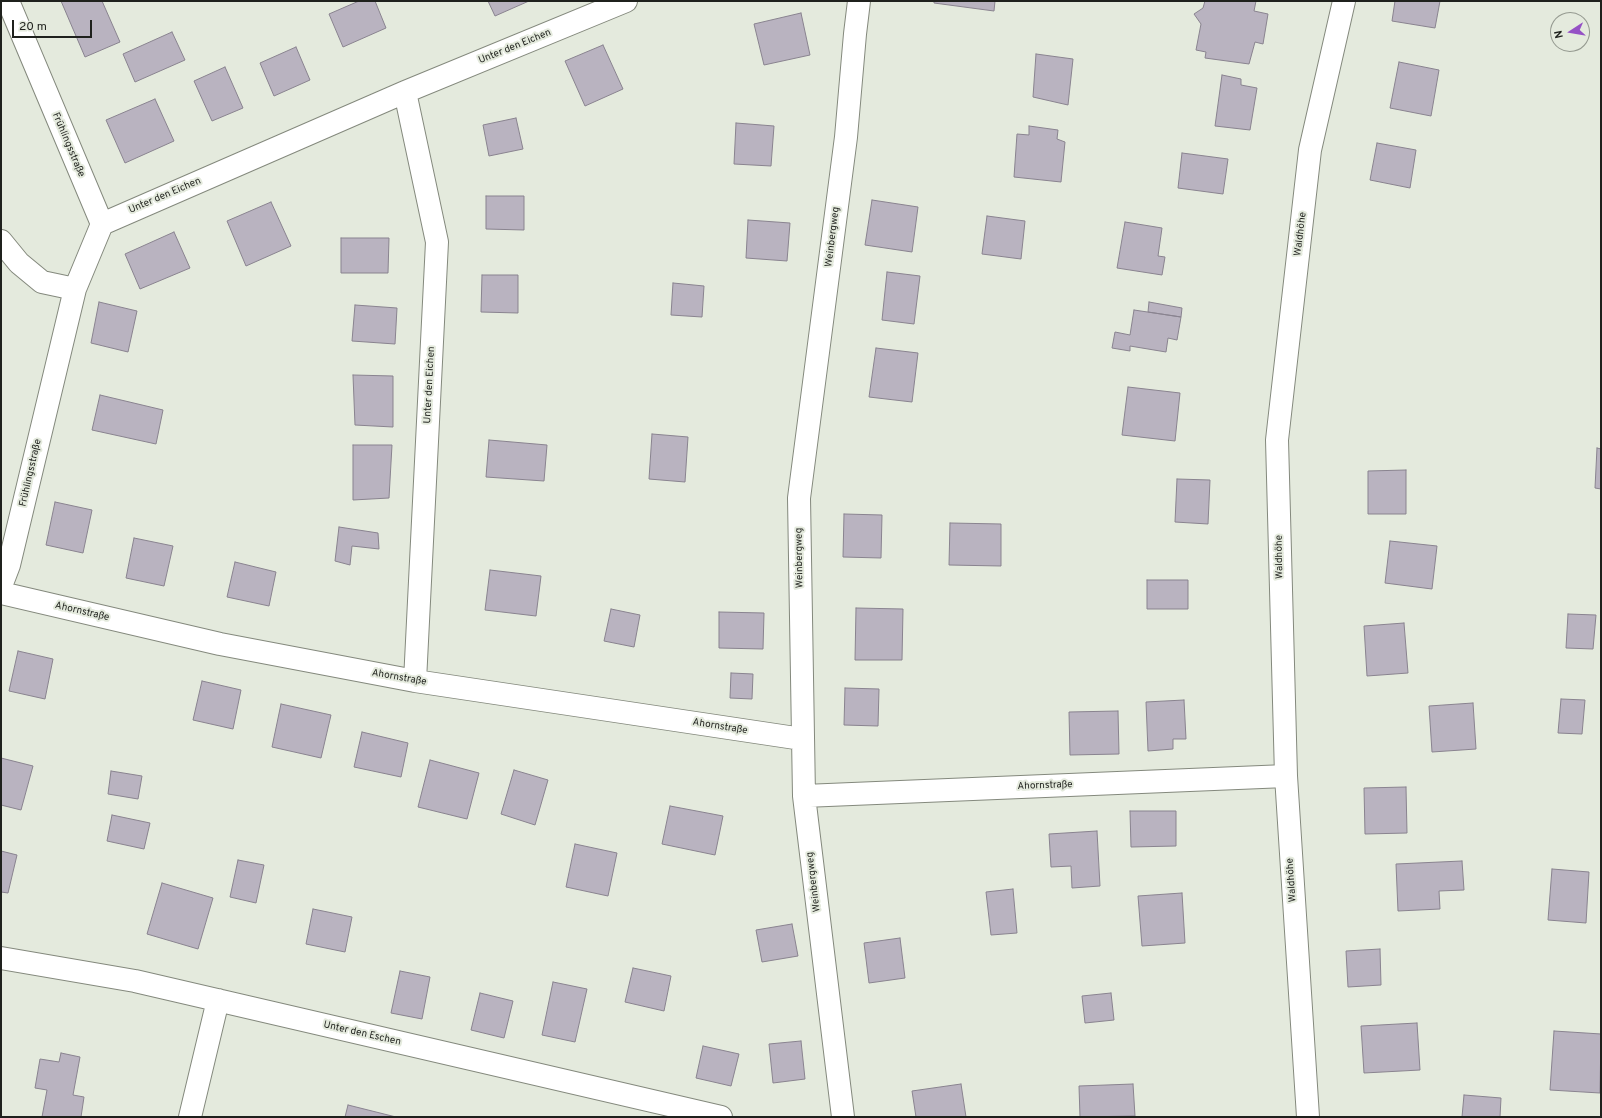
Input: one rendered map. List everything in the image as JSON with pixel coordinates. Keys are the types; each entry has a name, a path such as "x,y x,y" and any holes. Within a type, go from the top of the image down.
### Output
{"street":[{"name":"Frühlingsstraße","path":"1,586 5,564 75,289 102,224 8,1"},
{"name":"Unter den Eichen","path":"102,224 405,92 626,1"},
{"name":"Weinbergweg","path":"843,1117 804,796 799,498 846,137 859,1"},
{"name":"Waldhöhe","path":"1308,1117 1286,776 1277,440 1310,150 1344,1"},
{"name":"Unter den Eichen","path":"405,92 437,242 415,681"},
{"path":"1,241 19,262 42,282 75,289"},
{"name":"Ahornstraße","path":"1,593 220,644 415,681 802,739"},
{"name":"Ahornstraße","path":"804,796 1286,776"},
{"name":"Unter den Eschen","path":"1,958 135,980 721,1117"},
{"path":"190,1117 218,1000"}],"building":[{"path":"61,1 102,1 120,42 85,57"},
{"path":"359,1 375,1 386,28 343,47 329,14"},
{"path":"488,1 529,1 495,16"},
{"path":"934,1 995,1 994,11 934,3"},
{"path":"1205,1 1256,1 1254,11 1268,14 1263,44 1255,42 1249,64 1205,58 1206,52 1196,50 1201,24 1194,14 1203,8"},
{"path":"1395,1 1440,1 1435,28 1392,21"},
{"path":"801,13 810,55 764,65 754,24"},
{"path":"172,32 185,60 135,82 123,54"},
{"path":"603,45 623,89 585,106 565,61"},
{"path":"296,47 310,80 274,96 260,63"},
{"path":"1036,54 1073,59 1068,105 1033,97"},
{"path":"1399,62 1439,70 1431,116 1390,108"},
{"path":"225,67 243,108 212,121 194,81"},
{"path":"1222,75 1241,79 1241,85 1257,88 1250,130 1215,126"},
{"path":"155,99 174,141 125,163 106,120"},
{"path":"516,118 523,149 489,156 483,125"},
{"path":"736,123 774,126 771,166 734,164"},
{"path":"1029,126 1058,130 1057,139 1065,142 1061,182 1014,177 1017,134 1029,135"},
{"path":"1377,143 1416,150 1410,188 1370,180"},
{"path":"1182,153 1228,159 1223,194 1178,188"},
{"path":"486,196 524,196 524,230 486,229"},
{"path":"872,200 918,207 912,252 865,245"},
{"path":"271,202 291,246 246,266 227,221"},
{"path":"987,216 1025,221 1021,259 982,254"},
{"path":"748,220 790,223 787,261 746,258"},
{"path":"1125,222 1162,228 1158,256 1165,257 1162,275 1117,268"},
{"path":"174,232 190,268 140,289 125,254"},
{"path":"341,238 389,238 388,273 341,273"},
{"path":"887,272 920,276 914,324 882,320"},
{"path":"482,275 518,275 518,313 481,312"},
{"path":"673,283 704,286 702,317 671,315"},
{"path":"99,302 137,311 128,352 91,343"},
{"path":"1149,302 1182,308 1181,317 1148,312"},
{"path":"355,305 397,308 395,344 352,341"},
{"path":"1134,310 1181,317 1177,340 1168,338 1166,352 1130,346 1130,351 1112,348 1115,332 1130,335"},
{"path":"876,348 918,353 912,402 869,397"},
{"path":"353,375 393,376 393,427 355,425"},
{"path":"1128,387 1180,393 1175,441 1122,435"},
{"path":"100,395 163,410 156,444 92,430"},
{"path":"652,434 688,437 685,482 649,479"},
{"path":"489,440 547,445 544,481 486,477"},
{"path":"353,445 392,445 389,498 353,500"},
{"path":"1597,448 1601,449 1601,489 1595,488"},
{"path":"1406,470 1406,514 1368,514 1368,471"},
{"path":"1177,479 1210,480 1208,524 1175,522"},
{"path":"55,502 92,510 83,553 46,545"},
{"path":"844,514 882,515 881,558 843,557"},
{"path":"950,523 1001,524 1001,566 949,565"},
{"path":"339,527 378,533 379,549 352,546 350,565 335,561"},
{"path":"134,538 173,546 164,586 126,578"},
{"path":"1390,541 1437,546 1432,589 1385,583"},
{"path":"235,562 276,572 269,606 227,597"},
{"path":"490,570 541,576 536,616 485,610"},
{"path":"1147,580 1188,580 1188,609 1147,609"},
{"path":"856,608 903,609 902,660 855,660"},
{"path":"611,609 640,615 634,647 604,641"},
{"path":"719,612 764,613 763,649 719,648"},
{"path":"1568,614 1596,615 1593,649 1566,648"},
{"path":"1404,623 1408,673 1367,676 1364,626"},
{"path":"18,651 53,659 45,699 9,691"},
{"path":"731,673 753,674 752,699 730,698"},
{"path":"202,681 241,690 233,729 193,720"},
{"path":"845,688 879,689 878,726 844,725"},
{"path":"1561,699 1585,700 1582,734 1558,733"},
{"path":"1184,700 1186,739 1173,739 1173,749 1148,751 1146,702"},
{"path":"1473,703 1476,749 1432,752 1429,706"},
{"path":"281,704 331,715 321,758 272,747"},
{"path":"1118,711 1119,754 1070,755 1069,712"},
{"path":"362,732 408,743 401,777 354,767"},
{"path":"1,758 33,766 21,810 1,805"},
{"path":"430,760 479,773 467,819 418,807"},
{"path":"514,770 548,780 535,825 501,814"},
{"path":"111,771 142,776 138,799 108,794"},
{"path":"1406,787 1407,833 1365,834 1364,788"},
{"path":"670,806 723,816 715,855 662,844"},
{"path":"1130,811 1176,811 1176,846 1131,847"},
{"path":"112,815 150,823 144,849 107,841"},
{"path":"1097,831 1100,886 1072,888 1071,866 1051,867 1049,834"},
{"path":"575,844 617,853 608,896 566,887"},
{"path":"1,851 17,855 8,893 1,892"},
{"path":"238,860 264,865 256,903 230,897"},
{"path":"1462,861 1464,890 1439,891 1440,909 1398,911 1396,864"},
{"path":"1552,869 1589,872 1586,923 1548,920"},
{"path":"162,883 213,898 198,949 147,934"},
{"path":"1013,889 1017,933 991,935 986,892"},
{"path":"1182,893 1185,943 1142,946 1138,896"},
{"path":"313,909 352,917 345,952 306,944"},
{"path":"792,924 798,956 762,962 756,930"},
{"path":"900,938 905,978 869,983 864,943"},
{"path":"1380,949 1381,985 1348,987 1346,951"},
{"path":"633,968 671,976 664,1011 625,1002"},
{"path":"400,971 430,977 422,1019 391,1013"},
{"path":"553,982 587,989 575,1042 542,1035"},
{"path":"480,993 513,1001 504,1038 471,1030"},
{"path":"1111,993 1114,1020 1085,1023 1082,996"},
{"path":"1417,1023 1420,1070 1364,1073 1361,1026"},
{"path":"1554,1031 1601,1034 1600,1093 1550,1090"},
{"path":"801,1041 805,1079 773,1083 769,1044"},
{"path":"703,1046 739,1054 731,1086 696,1078"},
{"path":"61,1053 80,1057 73,1095 84,1097 81,1117 42,1117 47,1090 35,1088 40,1059 59,1062"},
{"path":"961,1084 966,1117 916,1117 912,1091"},
{"path":"1133,1084 1135,1116 1080,1117 1079,1086"},
{"path":"1464,1095 1501,1098 1500,1117 1462,1117"},
{"path":"348,1105 396,1117 345,1117"}]}
